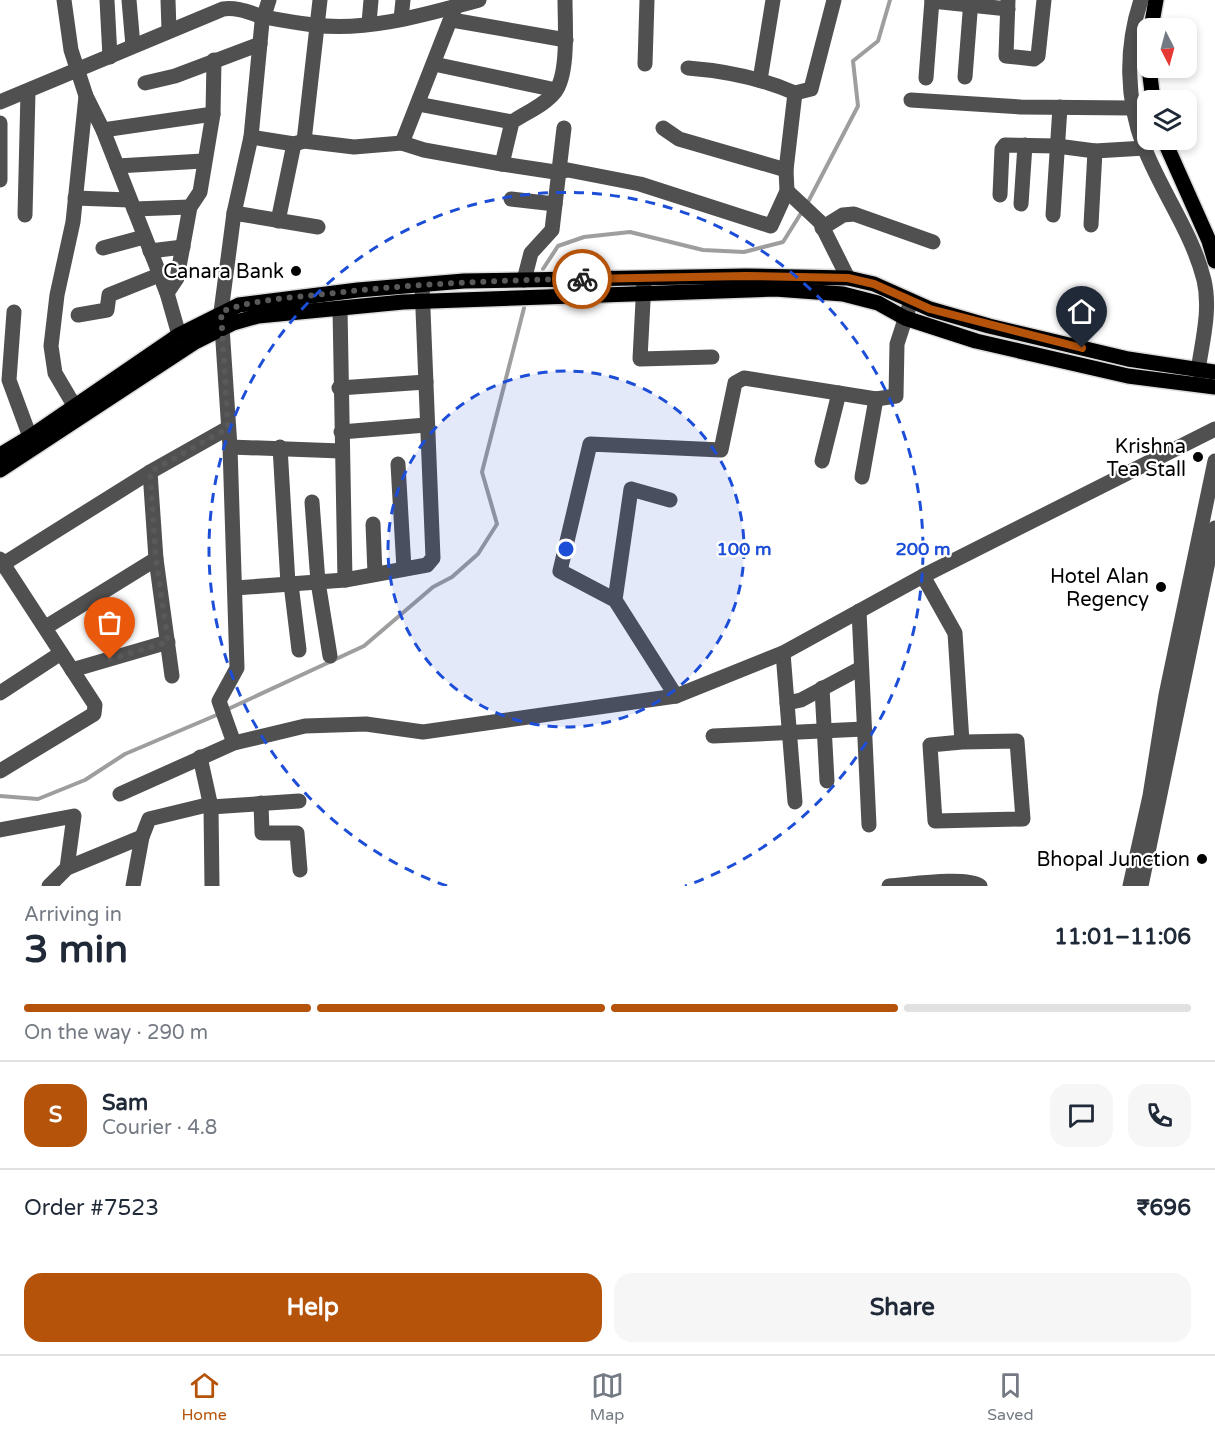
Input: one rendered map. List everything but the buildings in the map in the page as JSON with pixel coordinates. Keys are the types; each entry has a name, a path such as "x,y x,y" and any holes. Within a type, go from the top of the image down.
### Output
{"main road":[{"path":"1153,18 1156,0"},
{"path":"1168,150 1209,241 1215,261"},
{"path":"0,470 195,342 223,328 258,316 423,301 746,276 848,278 874,284 911,301 989,326 1128,359 1215,372"},
{"path":"0,455 75,407 178,335 221,312 239,305 263,301 422,285 524,280 775,289 843,294 878,303 905,318 976,342 1128,376 1215,387"},
{"path":"1128,359 1128,376"}],"street":[{"path":"64,0 71,50 86,96 103,130 167,293 178,335"},
{"path":"107,0 110,57"},
{"path":"129,0 133,46"},
{"path":"168,0 169,30"},
{"path":"234,743 221,708 237,668 230,447 221,312 234,213 251,137 260,44 269,0"},
{"path":"278,221 299,142 320,0"},
{"path":"369,23 372,0"},
{"path":"401,19 404,0"},
{"path":"0,102 28,93 169,30 232,8 316,26 401,19 456,9 478,0"},
{"path":"502,164 512,122 556,90 566,40 565,0"},
{"path":"645,64 647,0"},
{"path":"760,80 772,0"},
{"path":"688,68 723,70 795,93 810,89 834,0"},
{"path":"926,78 932,1 1008,4 1006,56 1036,58 1042,36 1044,0"},
{"path":"1137,123 1132,108 1129,71 1141,0"},
{"path":"965,77 970,3"},
{"path":"456,9 566,40"},
{"path":"402,143 456,9"},
{"path":"145,83 175,76 260,44"},
{"path":"167,293 177,278 190,207 200,192 203,161 213,114 214,60"},
{"path":"434,64 556,90"},
{"path":"25,215 29,148 28,93"},
{"path":"251,137 354,147 402,143 424,150 502,164 555,172 560,170 640,184 771,226 788,191 786,170 795,93"},
{"path":"75,407 55,373 51,346 57,295 75,198 86,96"},
{"path":"911,100 1132,108"},
{"path":"418,104 512,122"},
{"path":"1053,214 1060,107"},
{"path":"103,130 213,114"},
{"path":"0,123 0,180"},
{"path":"524,280 531,253 552,230 564,128"},
{"path":"663,128 679,139 786,170"},
{"path":"1021,204 1025,145"},
{"path":"999,195 1003,146 1057,146 1095,152 1137,149"},
{"path":"1146,150 1194,248 1204,282 1206,319 1198,371"},
{"path":"1091,225 1095,152"},
{"path":"117,166 203,161"},
{"path":"788,191 821,225 848,278"},
{"path":"75,198 132,205 190,207"},
{"path":"511,199 555,204"},
{"path":"234,213 318,227"},
{"path":"821,225 843,215 854,214 933,242"},
{"path":"103,248 147,244 183,247"},
{"path":"78,315 107,310 110,296 159,275"},
{"path":"235,588 345,580 427,566 433,558 422,285"},
{"path":"644,285 640,359 712,357"},
{"path":"676,696 615,600 560,571 590,444 721,450 735,383 744,378 876,399 896,396 897,344 911,301"},
{"path":"340,309 339,388 345,580"},
{"path":"15,312 5,356 11,386 30,437"},
{"path":"339,388 426,382"},
{"path":"822,461 839,393"},
{"path":"862,477 876,399"},
{"path":"341,432 426,425"},
{"path":"0,771 94,714 95,705 46,627 1,563 150,472 228,428"},
{"path":"120,794 234,743 305,726 366,724 423,732 676,696 783,653 923,576 1215,429"},
{"path":"230,447 280,447 341,451"},
{"path":"280,447 289,584 299,650"},
{"path":"1141,886 1156,790 1166,695 1215,461"},
{"path":"398,464 404,569"},
{"path":"150,472 156,559 172,676"},
{"path":"615,600 631,489 670,500"},
{"path":"312,502 318,582 330,656"},
{"path":"373,524 375,574"},
{"path":"1130,886 1156,790 1215,528"},
{"path":"46,627 156,559"},
{"path":"923,576 955,633 962,742"},
{"path":"859,611 868,825"},
{"path":"72,670 168,642"},
{"path":"0,693 61,653"},
{"path":"783,653 795,802"},
{"path":"787,703 801,700 861,668"},
{"path":"822,688 827,781"},
{"path":"713,736 864,729"},
{"path":"1017,741 1023,819 935,821 930,745 962,742 1017,741"},
{"path":"200,757 211,805 213,886"},
{"path":"133,886 142,837 149,819 211,805 298,801"},
{"path":"261,803 262,833 297,833 300,870"},
{"path":"0,831 74,816 67,868"},
{"path":"49,886 67,868 142,837"},
{"path":"889,886 965,882 980,886"}],"waterway":[{"path":"807,204 858,106 853,61 878,41 890,0"},
{"path":"543,269 558,246 584,237 630,232 703,250 744,252 783,242 803,210"},
{"path":"226,710 364,646 433,587 452,577 478,554 497,524 482,472 524,308"},
{"path":"0,796 38,799 85,780 125,754 219,714"}],"way so far":[{"path":"110,659 168,642 156,559 150,472 228,428 221,312 251,303 358,290 464,281 582,279"}],"place":[{"name":"Canara Bank","path":"296,271"},
{"name":"Krishna Tea Stall","path":"1198,457"},
{"name":"Hotel Alan Regency","path":"1161,587"},
{"name":"Bhopal Junction","path":"1202,859"}],"route":[{"path":"582,279 746,276 848,278 874,284 930,309 989,326 1082,348"}]}
